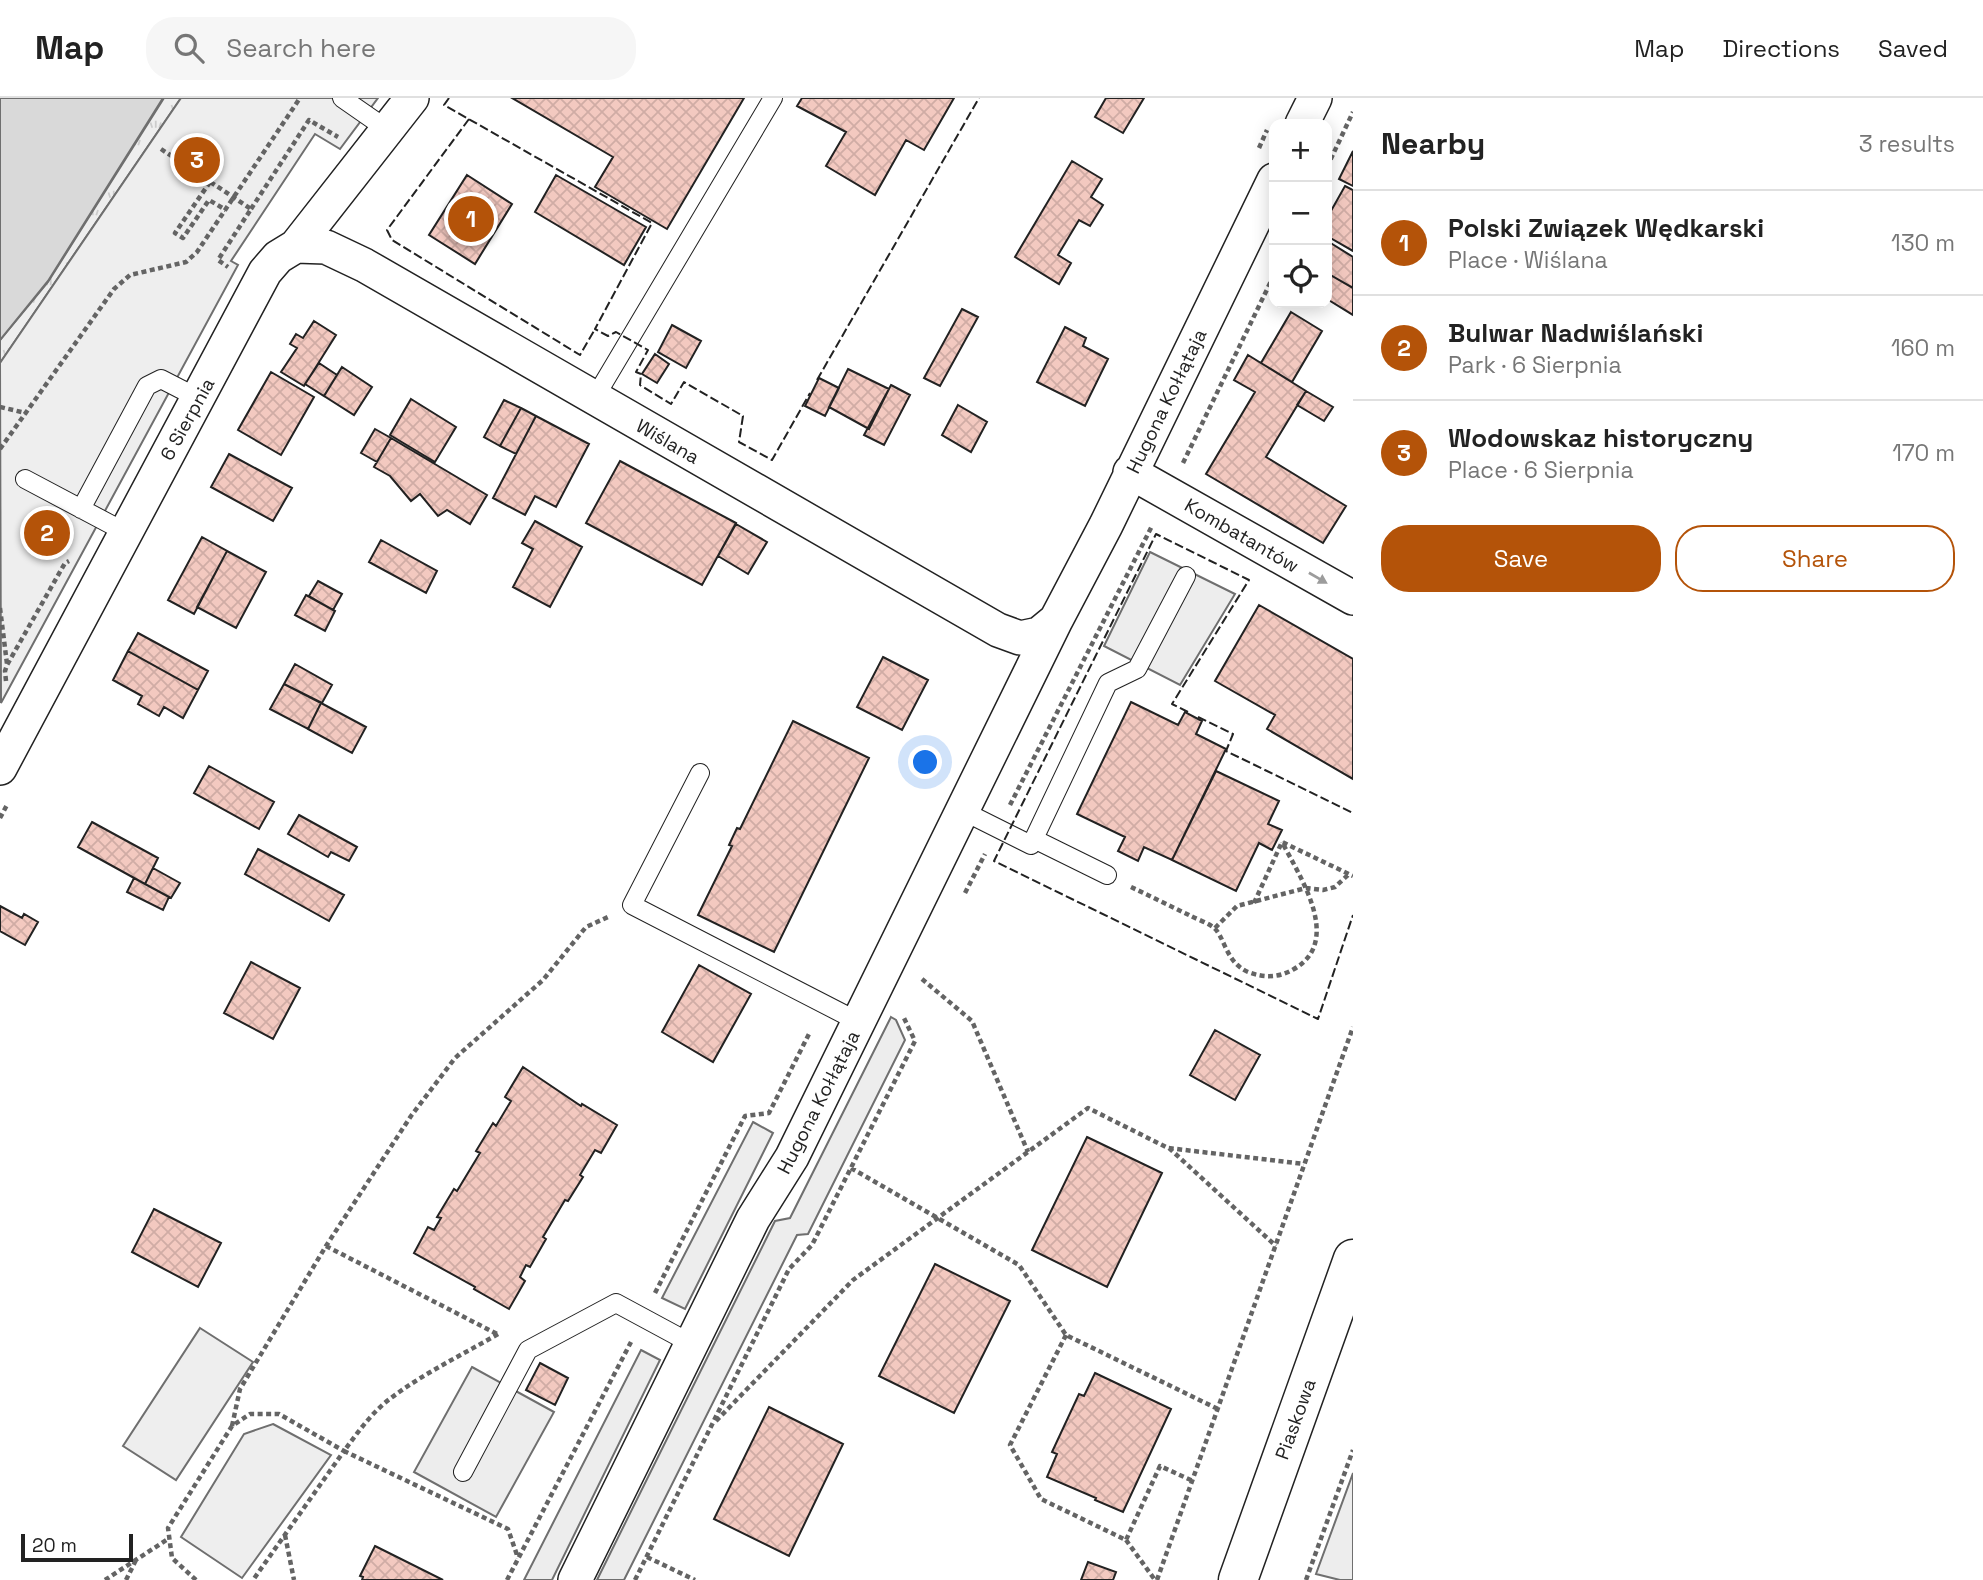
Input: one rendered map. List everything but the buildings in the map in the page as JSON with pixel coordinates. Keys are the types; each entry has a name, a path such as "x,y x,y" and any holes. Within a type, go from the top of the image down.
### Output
{"main road":[{"name":"Piaskowa","path":"1238,1580 1352,1266"}],"street":[{"name":"6 Sierpnia","path":"0,768 265,272 278,257 296,246 412,98"},
{"path":"1304,119 1315,98"},
{"name":"Hugona Kołłątaja","path":"575,1580 753,1219 792,1157 963,811 1047,627 1130,472 1273,182"},
{"name":"Wiślana","path":"296,246 327,247 364,265 998,630 1020,638 1047,627"},
{"name":"Kombatantów","path":"1130,472 1353,598"}],"lane":[{"path":"342,98 388,130"},
{"path":"594,398 774,98"},
{"path":"81,509 147,386 161,379 198,398"},
{"path":"24,479 125,532"},
{"path":"963,811 1031,845 1108,684 1137,669 1186,576"},
{"path":"700,773 632,905 859,1022"},
{"path":"1034,839 1107,875"},
{"path":"463,1472 528,1350 616,1304 692,1344"}],"path":[{"path":"0,449 114,289 130,275 186,262 197,252 300,98"},
{"path":"1332,156 1353,112"},
{"path":"221,255 309,120 348,143"},
{"path":"161,149 251,209"},
{"path":"210,183 175,233 183,238 209,200 226,210"},
{"path":"1180,470 1269,285"},
{"path":"0,407 26,413"},
{"path":"963,898 1157,516"},
{"path":"0,608 7,664"},
{"path":"1215,928 1237,906 1306,888 1323,890 1335,887 1351,875 1282,842"},
{"path":"1107,875 1215,928 1227,954 1245,971 1264,977 1282,976 1303,964 1316,944 1316,919 1306,888 1282,842"},
{"path":"1254,903 1282,842"},
{"path":"196,1580 172,1558 168,1528 232,1426 240,1389 326,1246 411,1116 455,1058 543,980 586,927 632,905"},
{"path":"917,989 928,968"},
{"path":"922,979 972,1020 1028,1153"},
{"path":"507,1580 745,1116 769,1113 824,1004"},
{"path":"635,1580 789,1269 812,1245 915,1041 902,1018 907,1008"},
{"path":"1156,1580 1353,1027"},
{"path":"712,1425 853,1280 1088,1108 1168,1148 1276,1247"},
{"path":"1168,1148 1304,1164"},
{"path":"851,1168 1019,1265 1066,1335 1218,1409"},
{"path":"326,1246 528,1350"},
{"path":"253,1580 361,1427 389,1399 423,1376 498,1334"},
{"path":"1066,1335 1010,1445 1041,1499 1126,1541 1156,1580"},
{"path":"232,1426 250,1414 279,1414 344,1451 508,1529 518,1558"},
{"path":"1306,1580 1353,1450"},
{"path":"1126,1541 1160,1466 1193,1481"},
{"path":"285,1534 294,1580"},
{"path":"106,1580 168,1539"},
{"path":"647,1556 695,1580"},
{"path":"126,1580 137,1559"}],"green space":[{"path":"164,98 181,98 0,363 0,340 48,282"},
{"path":"181,98 378,98 340,149 315,134 231,261 238,265 1,703 0,363"},
{"path":"200,1328 253,1362 176,1480 123,1446"},
{"path":"273,1424 331,1455 242,1578 181,1537 244,1434"}],"shaded area":[{"path":"0,98 163,98 48,281 0,340"},
{"path":"1150,552 1235,594 1180,685 1104,646"},
{"path":"891,1017 896,1020 905,1040 808,1234 797,1235 624,1580 597,1580 775,1221 790,1218"},
{"path":"753,1122 773,1133 685,1309 662,1298"},
{"path":"641,1350 660,1360 552,1580 524,1580"},
{"path":"472,1367 554,1412 496,1517 414,1472"},
{"path":"1353,1473 1353,1580 1340,1580 1316,1574"}],"fence":[{"path":"449,98 444,105 652,223 595,329 608,336 616,332 648,350 636,372 641,374 640,385 671,404 684,382 743,416 739,442 772,460 810,393"},
{"path":"817,380 979,98"},
{"path":"469,119 387,230 392,240 580,355 595,329"},
{"path":"1188,712 1172,704 1249,580 1156,534 994,861 1318,1019 1353,915"},
{"path":"1198,717 1233,734 1226,751 1353,813"}],"place":[{"name":"Wodowskaz historyczny","path":"197,160"},
{"name":"Polski Związek Wędkarski","path":"471,219"},
{"name":"Bulwar Nadwiślański","path":"47,533"}]}
